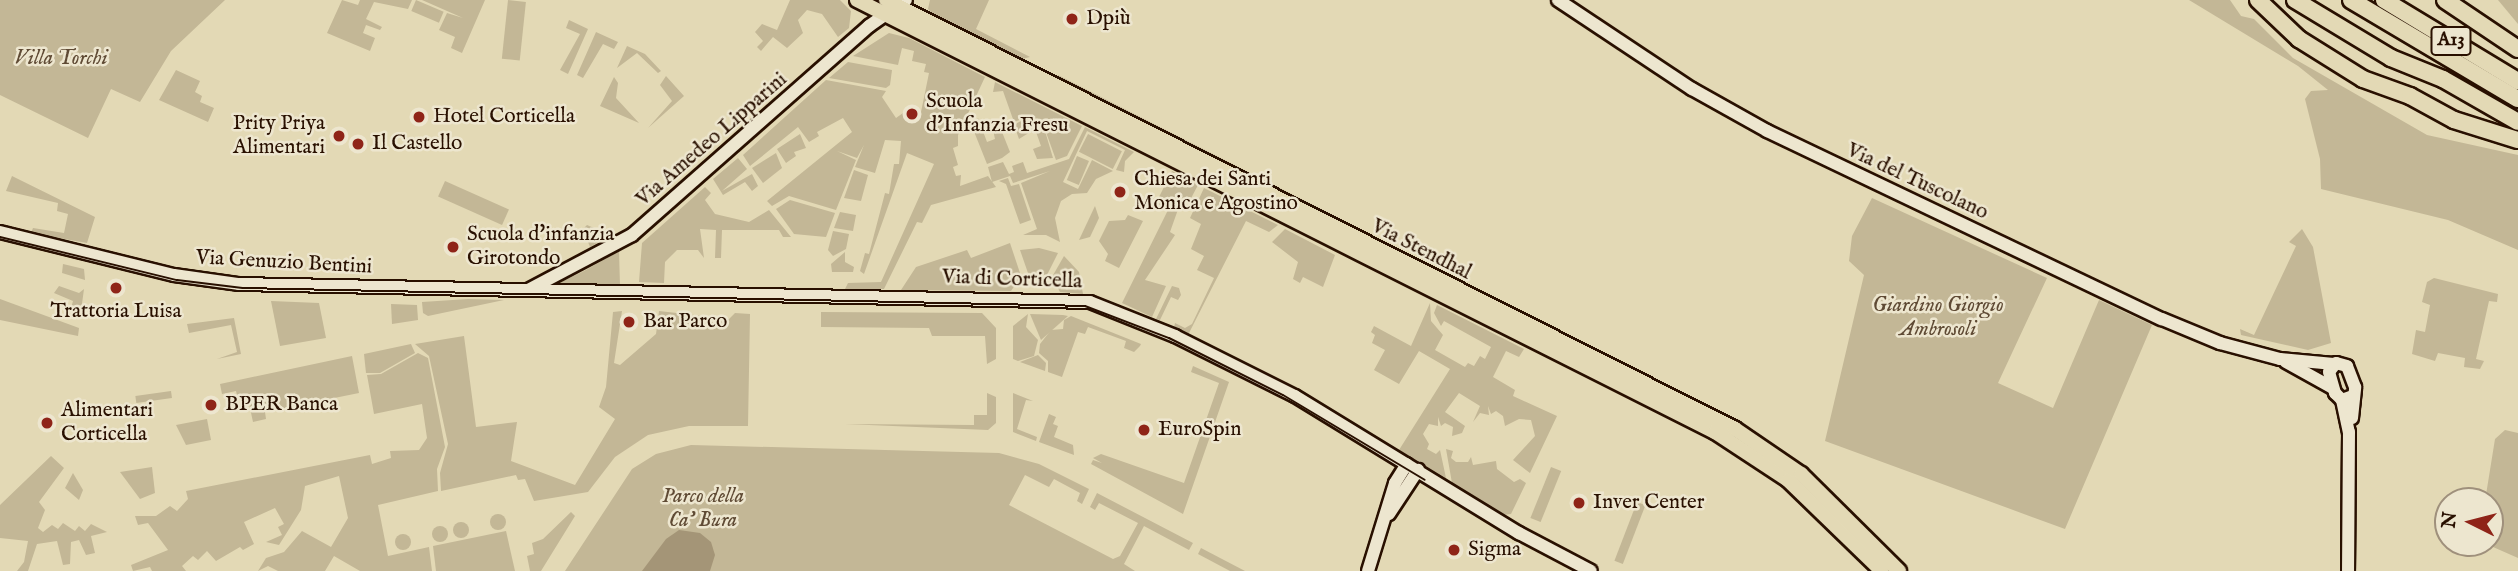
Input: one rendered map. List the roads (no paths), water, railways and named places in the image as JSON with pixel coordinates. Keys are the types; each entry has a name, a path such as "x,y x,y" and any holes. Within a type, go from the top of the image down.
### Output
{"highway":[{"path":"2258,0 2309,46 2363,79 2410,96 2454,120 2518,140"},
{"path":"2295,0 2391,58 2443,79 2518,122"},
{"name":"A13","path":"2349,0 2518,99"},
{"name":"A13","path":"2384,0 2518,81"},
{"path":"2445,0 2518,50"}],"main road":[{"name":"Via Stendhal","path":"857,0 1722,436 1788,480 1882,571"},
{"name":"Via Stendhal","path":"896,2 1735,429 1801,474 1899,571"}],"street":[{"name":"Via del Tuscolano","path":"1558,0 1692,89 1767,131 2162,319 2220,343 2280,359 2334,364"},
{"name":"Via Amedeo Lipparini","path":"530,289 632,235 896,2"},
{"name":"Via Genuzio Bentini","path":"0,232 174,275 231,283 530,289"},
{"name":"Via di Corticella","path":"530,289 1090,302 1171,334 1285,391 1518,533 1591,571"},
{"name":"Via del Tuscolano","path":"2280,359 2333,388"},
{"path":"2347,398 2333,388 2329,372 2334,364 2347,366 2355,387 2347,398 2348,571"},
{"path":"1368,571 1388,514 1413,467"}],"tram line":[{"path":"0,237 177,280 243,288 1085,306 1169,338 1283,395 1425,480"}],"place":[{"name":"Dpiù","path":"1072,19"},
{"name":"Scuola d'Infanzia Fresu","path":"912,114"},
{"name":"Hotel Corticella","path":"419,117"},
{"name":"Prity Priya Alimentari","path":"339,136"},
{"name":"Il Castello","path":"358,144"},
{"name":"Chiesa dei Santi Monica e Agostino","path":"1120,192"},
{"name":"Scuola d'infanzia Girotondo","path":"453,247"},
{"name":"Trattoria Luisa","path":"116,288"},
{"name":"Bar Parco","path":"629,322"},
{"name":"BPER Banca","path":"211,405"},
{"name":"Alimentari Corticella","path":"47,423"},
{"name":"EuroSpin","path":"1144,430"},
{"name":"Inver Center","path":"1579,503"},
{"name":"Sigma","path":"1454,550"}],"park label":[{"name":"Villa Torchi","path":"61,59"},
{"name":"Giardino Giorgio Ambrosoli","path":"1938,318"},
{"name":"Parco della Ca' Bura","path":"703,509"}]}
